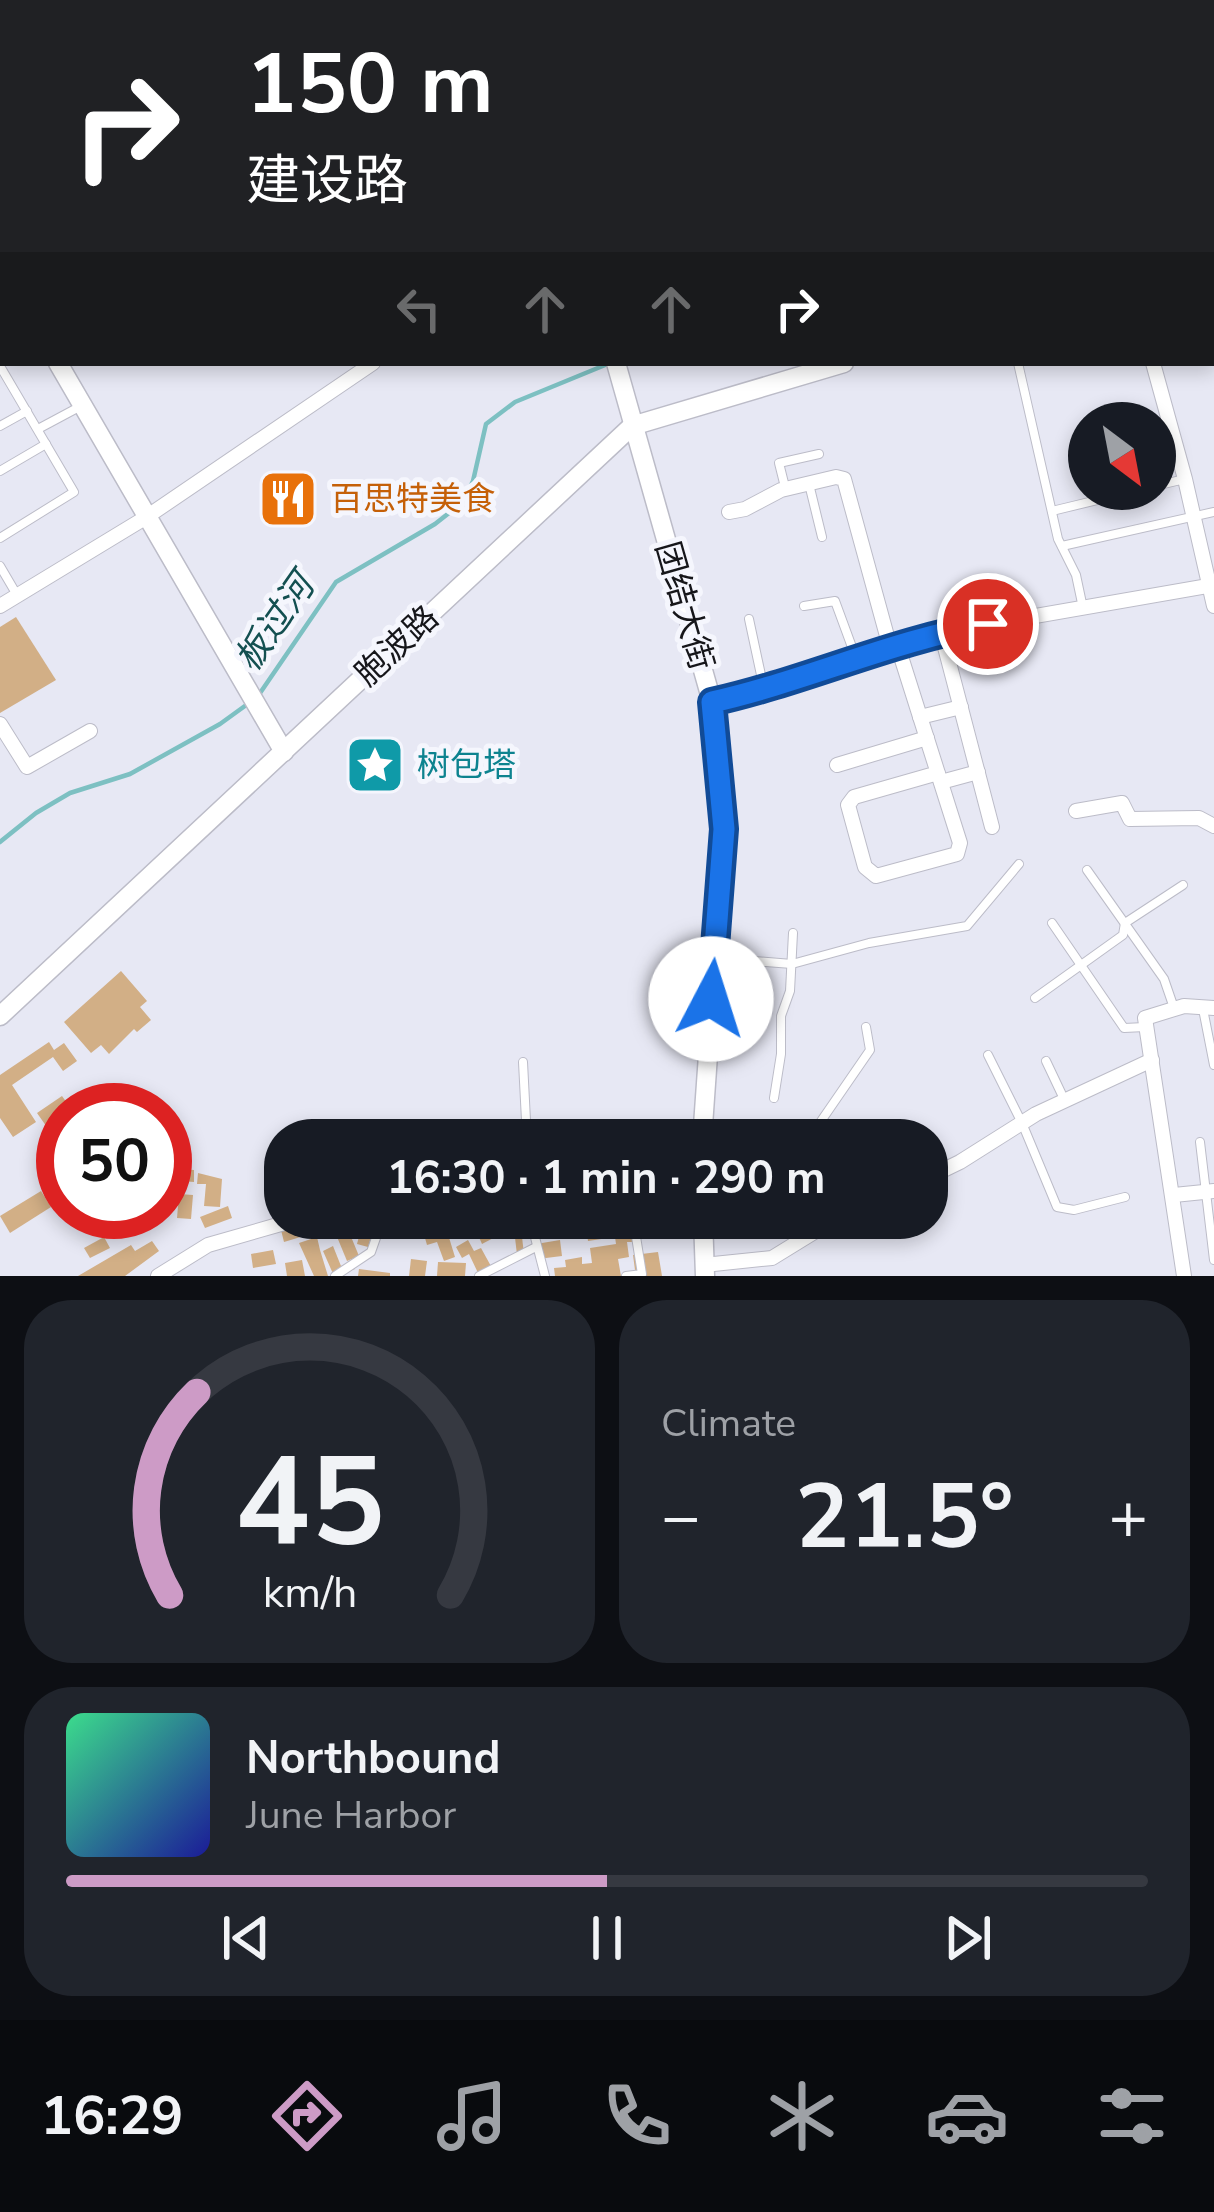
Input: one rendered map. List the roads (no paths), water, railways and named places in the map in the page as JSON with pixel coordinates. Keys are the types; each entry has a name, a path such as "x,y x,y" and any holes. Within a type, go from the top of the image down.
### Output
{"street":[{"path":"60,366 284,752"},
{"path":"0,606 145,518 369,366"},
{"path":"1154,366 1214,606"},
{"name":"胞波路","path":"0,1016 632,426 807,368"},
{"name":"团结大街","path":"618,371 712,702 724,829 703,1119"},
{"path":"729,512 785,489 844,479 893,646 920,717 927,738 939,778 960,844 957,854 876,876 866,866 848,805 854,797 939,778 978,772"},
{"path":"712,702 765,690 941,632 1212,586"},
{"path":"941,632 992,826"},
{"path":"920,717 961,707"},
{"path":"0,724 27,767 90,731"},
{"path":"837,764 927,738"},
{"path":"1076,811 1121,803 1130,819 1199,818 1214,826"},
{"path":"1184,1276 1145,1018 1174,1009 1208,1007"},
{"path":"948,1168 1022,1123 1152,1060"},
{"path":"1174,1196 1210,1191"},
{"path":"158,1276 208,1245 264,1229"},
{"path":"703,1239 704,1271 772,1258 803,1239"}],"lane":[{"path":"1019,366 1052,512 1083,608"},
{"path":"0,367 74,492 0,538"},
{"path":"38,429 82,405"},
{"path":"0,426 27,411"},
{"path":"0,471 46,444"},
{"path":"785,489 779,463 819,454"},
{"path":"1176,481 1185,479"},
{"path":"809,483 822,537"},
{"path":"1052,512 1068,508"},
{"path":"1062,546 1214,512"},
{"path":"0,566 17,596"},
{"path":"804,606 835,601 856,659"},
{"path":"749,619 765,690"},
{"path":"715,958 792,964 869,943 967,926 1018,864"},
{"path":"1087,870 1164,979 1174,1009"},
{"path":"1124,923 1183,885"},
{"path":"1052,923 1124,1028 1147,1027"},
{"path":"1035,998 1123,935 1124,923"},
{"path":"774,1098 781,1016 790,992 793,933"},
{"path":"1208,1007 1214,1065"},
{"path":"822,1119 870,1050 866,1027"},
{"path":"988,1055 1058,1207 1074,1210 1125,1197"},
{"path":"1046,1060 1065,1101"},
{"path":"524,1062 526,1119"},
{"path":"1200,1142 1210,1191 1214,1261"},
{"path":"335,1276 370,1252 375,1239"},
{"path":"534,1239 545,1276"},
{"path":"626,1276 642,1274 636,1239"},
{"path":"479,1276 536,1247"}],"waterway":[{"name":"板过河","path":"258,696 336,582 435,524 463,502 473,481 486,424 515,402 603,366"},
{"name":"板过河","path":"0,842 70,793 130,774 249,703"}],"place":[{"name":"百思特美食","path":"288,499"},
{"name":"树包塔","path":"375,765"}]}
